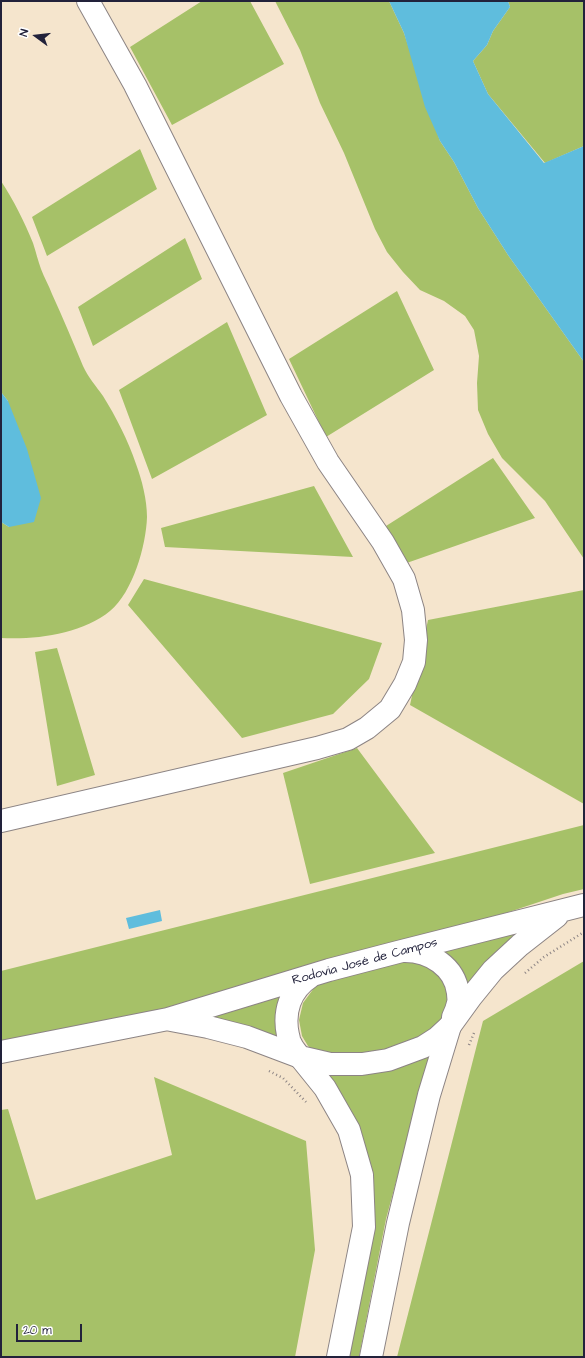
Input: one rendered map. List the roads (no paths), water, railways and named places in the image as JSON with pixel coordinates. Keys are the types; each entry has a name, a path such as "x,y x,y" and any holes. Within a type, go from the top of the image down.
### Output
{"street":[{"path":"1,821 317,748 348,739 367,728 390,709 405,684 414,662 416,640 413,610 404,579 383,542 328,462 291,396 139,92 88,1"},
{"name":"Rodovia José de Campos","path":"1,1052 168,1019 312,975 574,908"},
{"name":"Rodovia José de Campos","path":"168,1019 247,1037 300,1057 330,1064 362,1064 388,1060 423,1047 437,1038 450,1026 493,970 520,945 574,908"},
{"path":"371,1357 398,1222 429,1095 458,1002 457,986 450,972 440,961 413,951 398,952"},
{"path":"312,975 301,983 292,996 286,1012 286,1029 290,1044 324,1088 349,1130 362,1175 364,1227 338,1357"}],"water":[{"path":"389,1 508,1 510,7 493,31 487,45 473,61 488,94 544,163 584,146 584,362 508,255 478,208 454,162 440,141 425,107 404,33"},
{"path":"1,392 8,401 27,449 41,498 34,522 9,527 1,522"},
{"path":"160,910 162,921 129,929 126,918"}]}
